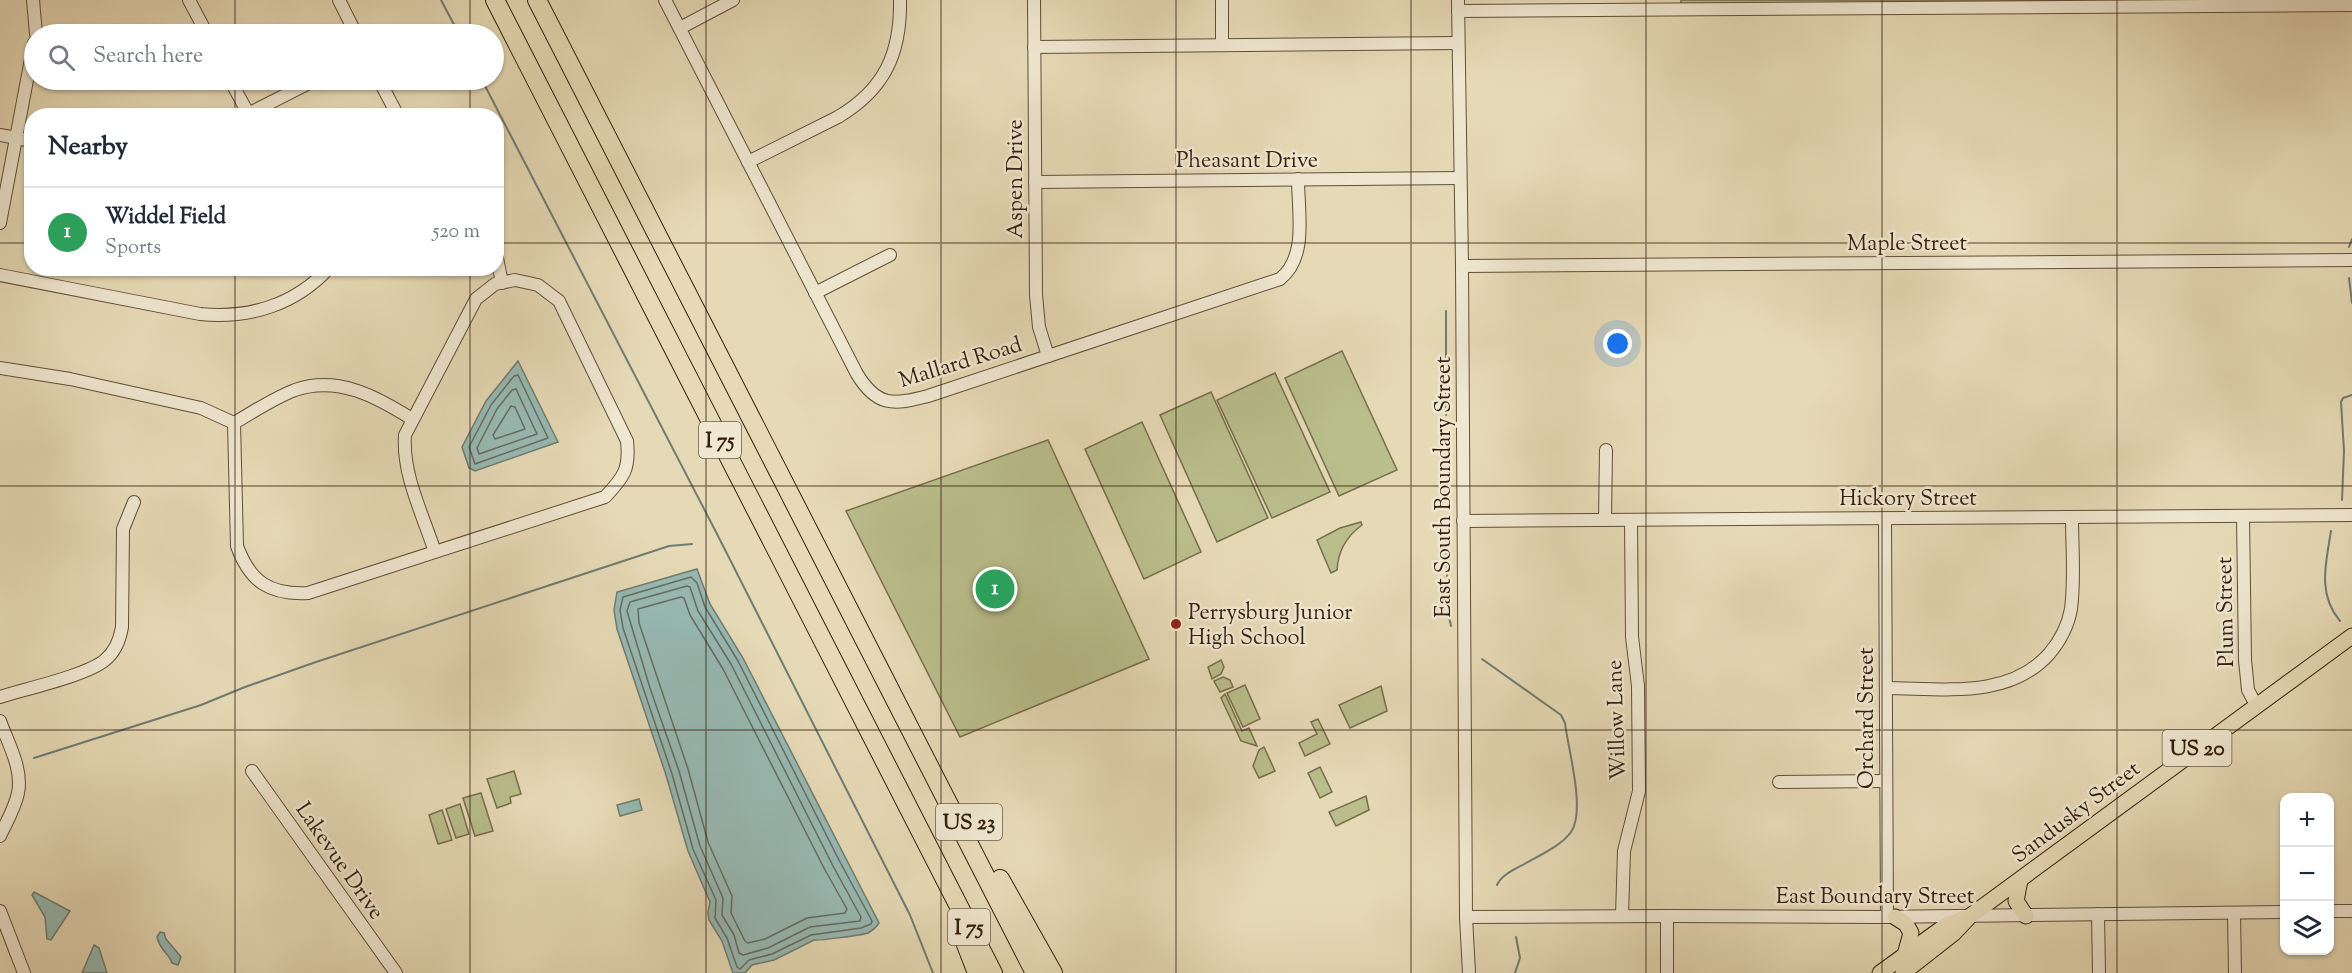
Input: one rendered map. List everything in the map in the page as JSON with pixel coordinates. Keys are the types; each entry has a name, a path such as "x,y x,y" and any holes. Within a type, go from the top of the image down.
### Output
{"highway":[{"name":"I 75","path":"495,0 993,973"},
{"name":"I 75","path":"537,0 1035,973"},
{"name":"US 23","path":"881,672 1053,973"},
{"path":"945,881 952,914 977,973"}],"main road":[{"name":"Sandusky Street","path":"1903,973 1954,933 1970,916 2352,636"},
{"path":"2020,880 2016,901 2026,916"},
{"name":"Sandusky Street","path":"1880,973 1945,926 1970,916"},
{"path":"1891,917 1906,924 1911,933 1905,955"}],"street":[{"path":"33,0 35,24"},
{"path":"189,0 202,24"},
{"path":"339,0 351,24"},
{"name":"Mallard Road","path":"665,0 863,385 884,401 897,402 928,396 1280,279 1290,270 1297,256 1298,180"},
{"path":"680,28 733,0"},
{"path":"748,162 845,113 873,90 882,78 895,51 901,24 900,0"},
{"name":"Aspen Drive","path":"1034,0 1037,315 1048,356"},
{"path":"1222,0 1222,45"},
{"path":"1458,5 2352,5"},
{"name":"East South Boundary Street","path":"1458,5 1466,917 1469,973"},
{"path":"1034,47 1458,43"},
{"path":"0,223 25,90"},
{"path":"235,90 243,108"},
{"path":"258,108 295,90"},
{"path":"384,90 394,108"},
{"path":"0,135 24,140"},
{"name":"Pheasant Drive","path":"1035,182 1460,178"},
{"path":"815,293 890,255"},
{"name":"Maple Street","path":"1462,266 2352,260"},
{"path":"0,275 219,316 245,314 266,309 307,288 320,276"},
{"path":"501,276 502,283"},
{"path":"234,423 237,546 252,577 270,588 288,594 308,593 435,552 605,497 622,479 629,458 627,441 559,301 538,285 515,280 495,284 476,299 405,435 403,453 435,552"},
{"path":"0,368 70,379 201,408 234,423"},
{"path":"234,423 295,390 319,386 361,390 377,397 412,419"},
{"path":"1605,520 1606,450"},
{"path":"0,697 87,670 110,655 121,634 123,529 134,502"},
{"name":"Hickory Street","path":"1463,521 2352,515"},
{"name":"Plum Street","path":"2243,516 2245,660 2248,690 2256,705"},
{"path":"1886,688 1992,687 2024,675 2043,660 2060,639 2070,611 2072,518"},
{"name":"Orchard Street","path":"1884,519 1886,781 1891,917"},
{"name":"Willow Lane","path":"1622,916 1624,851 1639,791 1638,686 1632,637 1631,520"},
{"path":"0,721 18,771 19,781 18,793 0,836"},
{"name":"Lakevue Drive","path":"252,771 396,973"},
{"path":"1779,782 1886,781"},
{"path":"0,911 24,973"},
{"path":"2334,911 2352,911"},
{"path":"2234,912 2235,973"},
{"name":"East Boundary Street","path":"1466,917 1891,917 2280,912"},
{"path":"2098,914 2099,973"},
{"path":"1667,916 1667,973"}],"green space":[{"path":"1681,0 2240,0 1681,5"},
{"path":"1342,351 1397,470 1339,496 1285,378"},
{"path":"1275,373 1330,492 1272,518 1217,400"},
{"path":"1211,392 1268,518 1217,542 1160,415"},
{"path":"1142,422 1201,552 1144,579 1085,449"},
{"path":"1048,440 1149,659 960,737 846,511"},
{"path":"1361,522 1362,525 1344,544 1337,570 1331,573 1317,540 1340,528"},
{"path":"1221,660 1224,667 1221,674 1212,679 1208,667"},
{"path":"1223,677 1230,680 1233,687 1220,692 1214,681"},
{"path":"1245,685 1260,719 1243,727 1227,693"},
{"path":"1381,686 1387,711 1350,728 1339,705"},
{"path":"1225,694 1242,731 1249,728 1257,746 1241,741 1221,698"},
{"path":"1318,719 1330,744 1305,756 1299,743 1317,734 1311,722"},
{"path":"1264,747 1275,771 1259,778 1253,766 1259,750"},
{"path":"1320,767 1332,792 1320,798 1308,773"},
{"path":"514,771 521,794 510,797 511,803 497,808 487,779"},
{"path":"481,793 493,831 475,836 463,798"},
{"path":"1366,796 1369,810 1336,826 1329,812"},
{"path":"460,804 469,834 456,838 446,809"},
{"path":"442,810 452,840 438,844 429,815"}],"water":[{"path":"518,361 558,442 475,471 469,468 462,447 486,401"},
{"path":"697,569 710,604 743,658 879,923 868,933 814,940 774,960 752,965 745,973 733,973 722,941 709,920 710,902 688,851 666,775 617,629 614,610 617,592"},
{"path":"639,799 642,810 620,816 617,805"},
{"path":"34,892 70,911 51,940 47,939 45,917 32,895"},
{"path":"160,932 164,933 166,939 181,957 178,965 172,963 160,946 157,937"},
{"path":"94,945 99,948 107,973 82,973"}],"waterway":[{"path":"441,0 454,24"},
{"path":"487,90 496,108"},
{"path":"504,122 716,532 910,915 933,973"},
{"path":"2349,247 2352,239"},
{"path":"2349,278 2352,303"},
{"path":"1446,311 1446,415"},
{"path":"2342,500 2344,451 2341,402 2343,398 2352,395"},
{"path":"2331,531 2326,566 2326,589 2328,600 2340,621"},
{"path":"1446,536 1448,612 1451,626"},
{"path":"34,758 201,705 316,662 669,546 692,544"},
{"path":"1482,659 1561,715 1565,723 1575,779 1577,810 1571,832 1562,842 1506,875 1497,885"},
{"path":"1515,973 1520,958 1516,937"}],"place":[{"name":"Widdel Field","path":"995,589"},
{"name":"Perrysburg Junior High School","path":"1176,624"}]}
